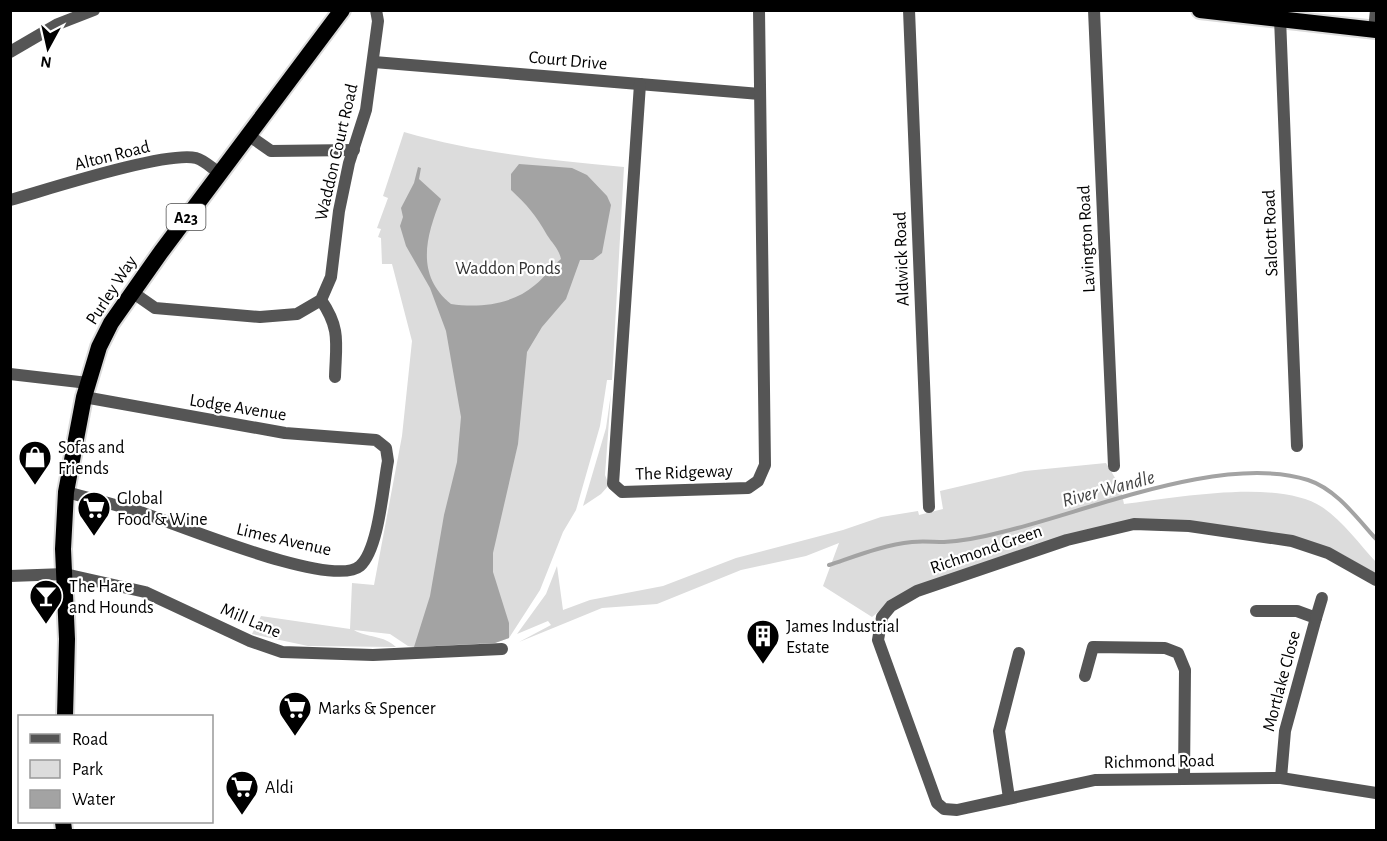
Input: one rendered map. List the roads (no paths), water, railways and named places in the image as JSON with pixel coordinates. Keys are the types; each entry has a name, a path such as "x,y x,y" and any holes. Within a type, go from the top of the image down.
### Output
{"highway":[{"path":"1200,10 1375,30"},
{"name":"Purley Way","path":"65,715 67,639 63,549 66,492 82,386 102,339 132,292 338,12"}],"street":[{"path":"10,52 58,24 94,10"},
{"name":"Waddon Court Road","path":"321,300 332,277 339,211 366,110 374,62 378,21 376,10"},
{"name":"The Ridgeway","path":"640,84 612,476 614,488 622,492 748,488 758,481 764,470 759,10"},
{"name":"Aldwick Road","path":"909,10 929,507"},
{"name":"Lavington Road","path":"1094,10 1114,466"},
{"path":"1375,30 1376,10"},
{"name":"Salcott Road","path":"1280,18 1297,446"},
{"name":"Court Drive","path":"374,62 760,94"},
{"path":"248,135 271,151 354,150"},
{"name":"Alton Road","path":"10,200 129,168 170,160 193,158 219,173"},
{"path":"132,292 155,308 260,317 297,315 321,300 336,325 335,377"},
{"name":"Lodge Avenue","path":"10,374 82,386 285,433 376,440 386,448 388,461 373,540 365,561 357,569"},
{"name":"Limes Avenue","path":"66,492 138,511 222,544 296,564 346,572 357,569"},
{"name":"Richmond Green","path":"944,809 937,803 878,640 882,617 902,598 1067,540 1134,524 1189,526 1292,541 1328,553 1377,580"},
{"name":"Mill Lane","path":"10,576 65,574 146,592 250,641 282,652 364,655 502,650"},
{"path":"1316,618 1322,598"},
{"name":"Mortlake Close","path":"1256,611 1297,611 1316,618 1285,731 1281,778"},
{"path":"1085,676 1093,646 1165,648 1178,653 1185,670 1184,778"},
{"path":"1009,798 999,731 1019,653"},
{"name":"Richmond Road","path":"944,809 957,810 1095,780 1281,778 1377,793"}],"water":[{"name":"Waddon Ponds","path":"519,164 572,168 587,175 607,196 611,205 602,253 593,260 580,260 566,299 542,327 527,352 518,444 493,553 493,572 509,623 509,638 495,643 414,647 430,596 444,515 457,462 461,417 446,331 430,288 406,246 400,226 403,217 401,208 414,183 418,167 421,168 419,179 441,199 428,241 428,268 432,281 451,304 473,306 506,301 526,292 561,259 535,216 511,190 511,174"}],"waterway":[{"name":"River Wandle","path":"829,565 901,543 944,542 988,536 1155,488 1196,479 1236,474 1274,474 1318,484 1337,497 1376,539"}],"place":[{"name":"Sofas and Friends","path":"35,486"},
{"name":"Global Food & Wine","path":"94,537"},
{"name":"The Hare and Hounds","path":"46,625"},
{"name":"James Industrial Estate","path":"763,665"},
{"name":"Marks & Spencer","path":"295,737"},
{"name":"Aldi","path":"242,816"}]}
